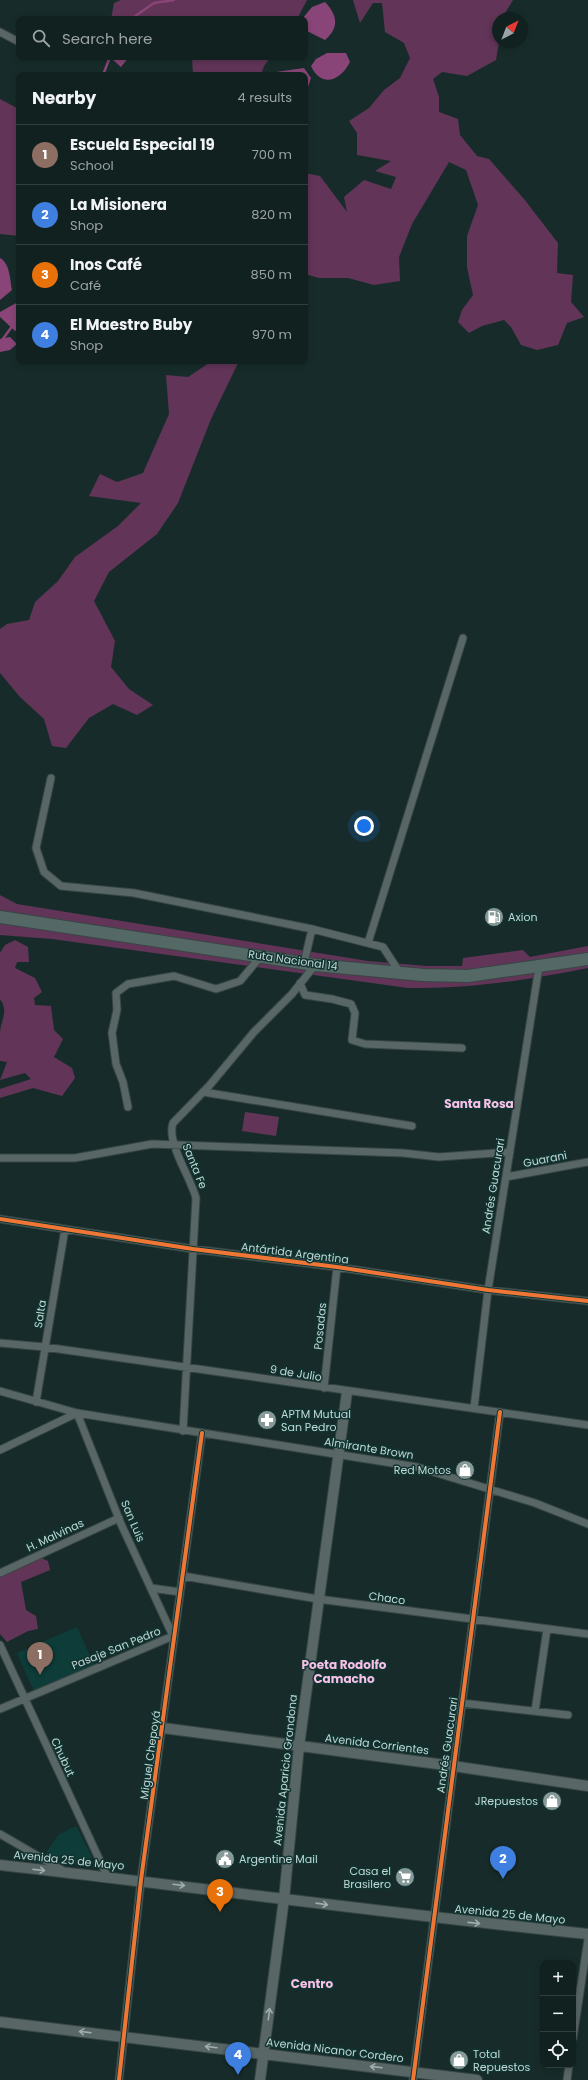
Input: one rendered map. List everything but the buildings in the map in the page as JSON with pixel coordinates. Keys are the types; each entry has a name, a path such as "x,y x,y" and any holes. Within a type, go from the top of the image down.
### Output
{"highway":[{"name":"Ruta Nacional 14","path":"0,917 309,964 400,973 453,976 539,967 588,959"}],"main road":[{"name":"Avenida Aparicio Grondona","path":"260,2080 284,1899 299,1746 347,1392"},
{"name":"Avenida Corrientes","path":"163,1728 453,1766 588,1786"},
{"name":"Avenida 25 de Mayo","path":"0,1865 141,1880 436,1919 588,1934"},
{"name":"Avenida Nicanor Cordero","path":"0,2022 264,2053 414,2076 477,2080"}],"street":[{"path":"0,32 16,40"},
{"path":"368,943 463,638"},
{"path":"51,778 36,848 44,872 61,886 134,892 312,929 368,943 383,947 400,973"},
{"path":"309,964 312,929"},
{"path":"128,1108 124,1082 116,1064 112,1033 117,1010 116,993 128,984 174,976 216,989 240,981 261,956"},
{"name":"Santa Fe","path":"183,1431 196,1198 193,1186 174,1146 170,1130 173,1123 203,1092 254,1032 300,982 309,964"},
{"name":"Andrés Guacurari","path":"474,1408 488,1290 539,967"},
{"path":"300,982 305,995 332,999 351,1004 355,1013 352,1040 365,1044 462,1048"},
{"path":"203,1092 412,1126"},
{"path":"0,1158 75,1158 152,1144 174,1146 404,1153 439,1157 510,1152"},
{"name":"Guarani","path":"506,1177 588,1162"},
{"name":"Antártida Argentina","path":"0,1219 193,1249 337,1267 488,1290 588,1301"},
{"name":"Salta","path":"36,1402 64,1229"},
{"name":"Posadas","path":"324,1388 337,1267"},
{"name":"9 de Julio","path":"0,1343 45,1347 347,1392 474,1408 588,1425"},
{"name":"Almirante Brown","path":"0,1391 77,1413 417,1467 490,1488 535,1503 588,1524"},
{"name":"Andrés Guacurari","path":"414,2076 436,1919 453,1766 474,1620 500,1412"},
{"path":"0,1450 77,1413"},
{"name":"San Luis","path":"77,1413 119,1518 173,1636"},
{"name":"Miguel Chepoyá","path":"119,2080 141,1880 163,1728 173,1636 183,1576 202,1433"},
{"name":"H. Malvinas","path":"0,1573 119,1518"},
{"name":"Chaco","path":"183,1576 318,1599 588,1634"},
{"path":"151,1588 180,1592"},
{"path":"535,1711 547,1629"},
{"name":"Pasaje San Pedro","path":"0,1709 173,1636"},
{"name":"Chubut","path":"0,1645 23,1698 107,1876"},
{"path":"462,1703 568,1715"},
{"path":"0,1834 65,1872"},
{"path":"574,2032 588,1940"},
{"path":"567,2080 569,2068"}],"shaded area":[{"path":"121,0 307,0 299,16 112,16 114,3"},
{"path":"353,0 513,0 506,12 492,12 492,48 498,48 496,60 467,76 442,72 433,79 439,97 439,112 458,119 460,135 477,156 489,159 524,199 558,243 557,273 573,275 571,302 584,317 567,323 558,345 537,350 521,345 511,327 504,320 482,326 469,333 458,322 462,310 473,295 467,267 467,236 478,205 466,170 449,162 412,224 399,257 400,281 374,285 348,278 319,278 308,275 308,174 320,176 347,212 344,197 364,180 391,189 396,177 375,171 391,161 357,155 357,133 349,121 369,108 384,90 400,78 410,58 404,43 385,32 382,3 373,3 360,23"},
{"path":"325,2 334,16 335,26 325,40 308,32 308,16 304,16 312,7"},
{"path":"327,53 346,53 350,62 337,77 326,80 320,78 311,66 316,59"},
{"path":"113,60 127,60 121,67"},
{"path":"192,60 269,60 262,72 193,72"},
{"path":"304,68 307,72 276,72"},
{"path":"308,74 311,78 308,87"},
{"path":"0,99 16,107 16,236 0,234"},
{"path":"0,258 8,268 12,290 0,300"},
{"path":"16,303 16,331 0,317 0,312"},
{"path":"10,337 16,345 10,350 0,352 0,339"},
{"path":"208,364 238,364 211,419 178,503 157,534 109,572 94,601 115,641 111,667 129,689 153,705 137,715 113,704 89,718 66,748 52,746 44,719 20,697 0,673 0,629 7,624 29,620 35,602 58,581 75,557 118,526 141,503 89,496 100,474 117,482 143,473 169,414 166,375 188,377"},
{"path":"0,895 17,904 368,961 427,966 462,966 463,958 523,950 530,957 588,946 588,968 498,983 454,987 408,988 52,939 0,935"},
{"path":"15,940 28,947 29,962 17,962 15,968 35,978 42,992 34,998 35,1005 51,1006 54,1030 63,1039 54,1057 72,1068 75,1078 62,1096 33,1088 0,1098 0,1089 31,1079 25,1073 0,1080 7,1062 0,1061 0,1032 4,1016 4,1008 0,999 0,953 5,945"},
{"path":"245,1112 279,1117 276,1136 242,1131"},
{"path":"39,1557 48,1561 50,1570 21,1582 26,1610 36,1616 38,1629 28,1631 7,1642 0,1634 0,1574"},
{"path":"77,1627 94,1665 34,1691 17,1653"},
{"path":"76,1826 92,1857 88,1864 82,1866 64,1862 46,1853 58,1835"}],"waterway":[{"path":"135,16 154,3 174,0"},
{"path":"104,72 109,60"},
{"path":"0,343 13,325"}],"cycle path":[{"path":"0,1219 193,1249 337,1267 488,1290 588,1301"},
{"path":"413,2080 500,1412"},
{"path":"119,2080 141,1880 202,1433"}],"place":[{"name":"Axion","path":"494,917"},
{"name":"APTM Mutual San Pedro","path":"267,1420"},
{"name":"Red Motos","path":"465,1470"},
{"name":"Escuela Especial 19","path":"40,1675"},
{"name":"JRepuestos","path":"552,1801"},
{"name":"Argentine Mail","path":"225,1859"},
{"name":"Casa el Brasilero","path":"405,1877"},
{"name":"La Misionera","path":"503,1879"},
{"name":"Inos Café","path":"220,1912"},
{"name":"Total Repuestos","path":"459,2060"},
{"name":"El Maestro Buby","path":"238,2075"}],"district":[{"name":"Santa Rosa","path":"479,1103"},
{"name":"Poeta Rodolfo Camacho","path":"344,1671"},
{"name":"Centro","path":"312,1983"}]}
